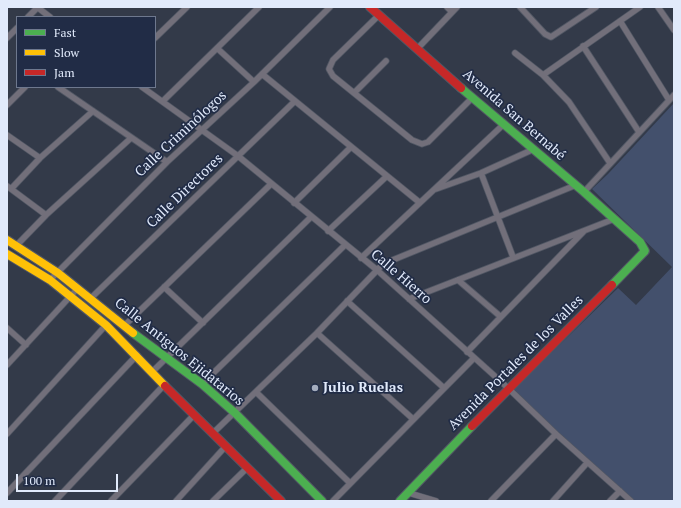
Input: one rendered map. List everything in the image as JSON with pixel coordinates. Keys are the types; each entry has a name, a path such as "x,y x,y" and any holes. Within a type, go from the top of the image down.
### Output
{"street":[{"path":"29,16 37,7 49,16"},
{"path":"156,37 187,7"},
{"path":"163,102 259,7"},
{"name":"Calle Criminólogos","path":"50,280 167,162 254,82 330,7"},
{"name":"Avenida San Bernabé","path":"370,7 418,48 472,98 534,149 640,242"},
{"path":"447,7 452,12"},
{"path":"418,48 457,7"},
{"path":"520,7 545,34 551,37 596,7"},
{"path":"543,75 640,7"},
{"path":"659,8 674,30"},
{"path":"380,15 333,60 329,69 333,76 412,140 422,144 428,142 472,98"},
{"path":"620,22 669,100"},
{"path":"7,38 16,29"},
{"path":"583,46 639,132"},
{"path":"218,49 254,82"},
{"path":"515,53 543,75 569,102 610,164"},
{"path":"354,93 386,61"},
{"path":"262,74 419,202"},
{"path":"7,105 24,88"},
{"path":"59,88 167,162"},
{"name":"Calle Hierro","path":"143,88 238,156 377,270 508,388 587,463 632,501"},
{"path":"584,192 674,95"},
{"name":"Calle Directores","path":"91,298 295,101"},
{"path":"46,215 9,187 93,111"},
{"path":"361,258 419,202 434,190 504,124"},
{"path":"7,135 40,158"},
{"path":"8,256 46,215 131,138"},
{"path":"294,203 351,147"},
{"path":"434,190 481,173 534,149"},
{"path":"481,173 497,219 513,257"},
{"path":"328,231 387,176"},
{"path":"125,325 271,184"},
{"path":"212,434 257,393 377,270 392,260 497,219 576,185"},
{"path":"152,372 311,217"},
{"path":"409,299 513,257 614,219"},
{"path":"467,352 586,229"},
{"name":"Calle Antiguos Ejidatarios","path":"7,240 58,272 166,359 202,384 235,413 322,501"},
{"name":"Avenida Portales de los Valles","path":"400,501 508,388 640,258 645,251 640,242"},
{"path":"202,384 345,245"},
{"name":"Calle Antiguos Ejidatarios","path":"8,256 50,280 106,325 137,355 193,416 247,468 276,499"},
{"path":"458,280 501,317"},
{"path":"164,287 202,323"},
{"path":"7,365 78,288"},
{"path":"347,301 444,388"},
{"path":"7,434 106,325"},
{"path":"7,328 26,346"},
{"path":"317,333 413,419"},
{"path":"7,493 137,355"},
{"path":"333,501 474,358"},
{"path":"55,501 164,385"},
{"path":"257,393 350,483"},
{"path":"111,501 193,416"},
{"path":"491,501 556,434"},
{"path":"176,501 225,447"},
{"path":"553,501 587,463"},
{"path":"213,501 247,468"},
{"path":"610,501 620,491"},
{"path":"408,493 436,501"}],"shaded area":[{"path":"674,103 674,501 633,501 531,407 514,389 618,288 636,305 672,267 592,189 608,174"}],"traffic: fast":[{"path":"461,88 584,192 640,242 645,251 612,285"},
{"path":"133,333 202,384 235,413 322,501"},
{"path":"400,501 472,426"}],"traffic: slow":[{"path":"7,240 58,273 133,333"},
{"path":"7,254 50,280 106,325 165,386"}],"traffic: jam":[{"path":"370,7 461,88"},
{"path":"472,426 612,285"},
{"path":"165,386 281,501"}],"place":[{"name":"Julio Ruelas","path":"315,388"}]}
